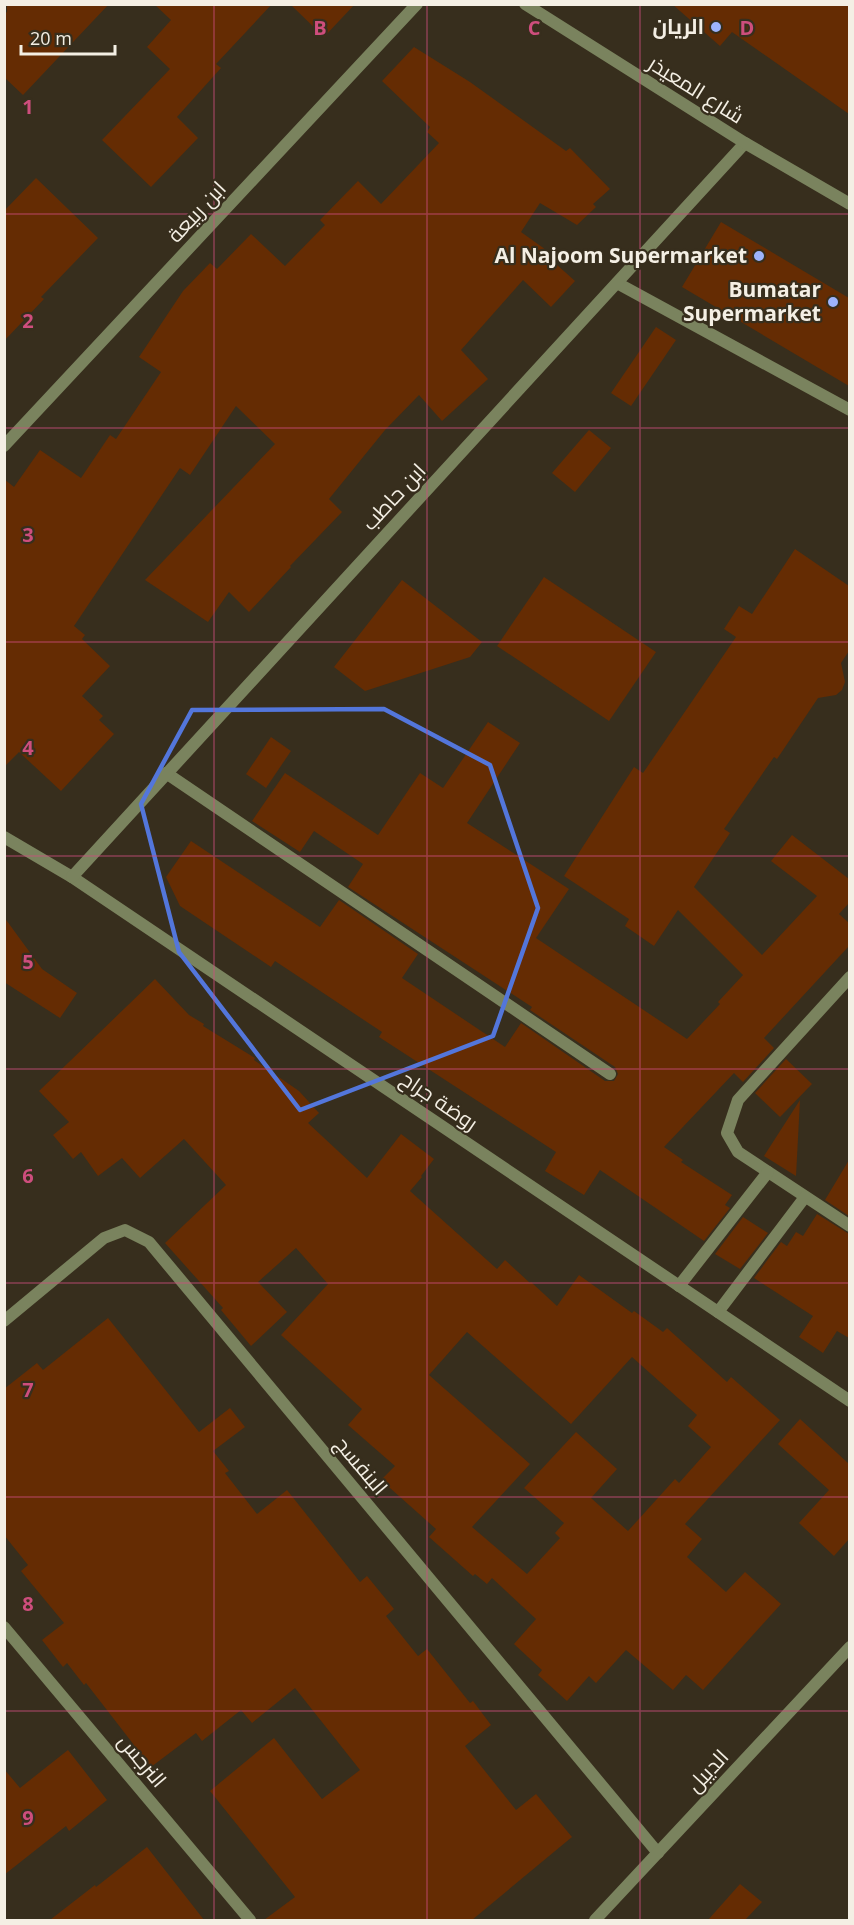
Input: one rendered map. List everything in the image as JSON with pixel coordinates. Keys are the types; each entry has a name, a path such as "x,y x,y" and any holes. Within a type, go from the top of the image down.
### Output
{"street":[{"name":"ابن ربيعة","path":"4,446 417,4"},
{"name":"شارع المعيذر","path":"525,4 745,144 849,204"},
{"name":"ابن حاطب","path":"72,877 745,144"},
{"path":"617,283 849,410"},
{"path":"166,773 610,1074"},
{"name":"روضة جراح","path":"7,843 72,877 849,1401"},
{"path":"849,977 738,1100 727,1133 738,1152 849,1226"},
{"path":"678,1286 768,1172"},
{"path":"718,1312 805,1197"},
{"name":"البنفسج","path":"4,1321 104,1238 125,1230 149,1242 658,1853"},
{"name":"النرجس","path":"4,1627 250,1920"},
{"name":"الديبل","path":"595,1920 849,1650"}],"highlighted area":[{"path":"384,709 490,765 538,908 493,1036 300,1110 179,952 141,804 192,710"}],"building":[{"path":"7,4 109,4 23,95 4,77 4,14 7,12"},
{"path":"154,4 272,4 216,64 221,68 177,117 198,138 151,187 102,140 170,69 147,47 171,20"},
{"path":"290,4 355,4 324,37"},
{"path":"672,4 849,4 849,114 732,32 720,46"},
{"path":"414,47 470,82 566,151 570,148 610,189 593,204 596,207 577,225 540,203 521,232 549,252 546,255 575,281 551,307 523,280 461,350 488,379 442,421 419,395 385,430 329,499 342,512 291,567 249,612 229,592 208,622 145,580 275,444 236,406 190,475 180,468 74,626 85,635 82,639 110,666 82,696 103,716 99,720 114,734 61,791 19,752 4,767 4,479 14,487 40,450 81,478 110,435 116,439 161,372 139,357 183,291 210,263 217,269 251,234 285,266 325,225 320,220 358,181 381,204 439,143 427,132 430,127 382,81"},
{"path":"36,178 98,238 41,297 44,299 4,341 4,211"},
{"path":"721,222 849,298 849,386 682,287"},
{"path":"656,327 676,340 631,406 611,393"},
{"path":"589,430 611,448 575,492 552,473"},
{"path":"795,549 849,586 849,651 841,663 845,682 842,690 836,695 818,698 777,759 774,757 724,829 730,833 694,887 762,955 817,896 771,861 792,835 849,879 849,903 839,914 849,923 849,946 764,1038 774,1048 743,1082 734,1073 664,1147 683,1160 681,1162 732,1195 725,1205 730,1208 704,1241 600,1170 584,1195 545,1171 556,1152 379,1037 382,1032 275,961 271,967 180,906 166,877 191,841 320,927 339,900 418,954 402,978 505,1047 521,1023 605,1081 614,1081 618,1074 615,1067 530,1010 532,1007 348,887 363,864 314,831 300,852 252,821 285,773 378,835 420,773 443,788 488,722 520,743 467,823 569,889 536,938 687,1039 743,975 678,910 654,946 625,926 629,919 564,876 634,767 643,773 736,637 724,629 739,606 752,614"},
{"path":"544,577 656,652 609,721 497,646"},
{"path":"402,580 482,642 470,657 365,691 334,667"},
{"path":"271,737 291,751 266,788 246,774"},
{"path":"4,917 42,969 77,993 60,1018 4,982"},
{"path":"155,979 189,1015 204,1024 203,1026 255,1058 254,1060 299,1091 319,1113 308,1123 367,1178 401,1134 434,1159 410,1191 497,1269 505,1260 557,1306 579,1275 663,1332 667,1328 727,1382 731,1377 780,1420 685,1524 702,1539 687,1557 726,1592 745,1572 781,1604 703,1690 686,1675 673,1690 626,1650 596,1683 589,1676 567,1701 538,1675 542,1670 514,1644 536,1619 492,1578 487,1584 475,1574 473,1576 429,1537 436,1529 381,1480 395,1466 348,1425 362,1409 281,1335 328,1284 296,1248 258,1282 287,1312 251,1346 221,1310 223,1308 165,1243 226,1185 184,1139 140,1178 122,1158 98,1176 81,1152 73,1159 53,1135 69,1122 39,1091","holes":["467,1332 571,1424 632,1357 697,1415 688,1426 711,1447 679,1483 675,1479 628,1531 591,1498 617,1469 576,1432 524,1488 564,1523 555,1533 560,1538 527,1574 472,1527 530,1464 429,1375"]},
{"path":"786,1059 812,1084 780,1117 755,1093"},
{"path":"800,1100 796,1176 764,1156"},
{"path":"849,1160 849,1216 825,1200"},
{"path":"817,1214 849,1234 849,1338 837,1331 823,1353 799,1337 813,1316 754,1278 781,1242 787,1246 796,1232 803,1236"},
{"path":"743,1217 768,1233 740,1269 715,1254"},
{"path":"108,1318 199,1432 230,1408 245,1427 213,1451 229,1471 225,1473 257,1514 287,1490 360,1582 367,1576 394,1609 386,1616 418,1656 427,1649 470,1703 473,1701 491,1725 465,1746 516,1810 536,1794 572,1837 472,1920 264,1920 295,1897 210,1791 274,1738 322,1799 360,1770 295,1688 252,1723 241,1710 202,1741 196,1733 151,1767 86,1683 84,1685 67,1663 63,1667 42,1640 64,1623 21,1571 28,1565 4,1535 4,1389 37,1363 43,1370"},
{"path":"800,1419 849,1464 849,1539 834,1556 799,1523 829,1490 778,1444"},
{"path":"68,1750 107,1800 69,1831 66,1826 4,1875 4,1769 20,1788"},
{"path":"147,1847 204,1920 50,1920 95,1885 96,1887"},
{"path":"740,1884 762,1902 745,1920 708,1920"}],"place":[{"name":"الريان","path":"716,27"},
{"name":"Al Najoom Supermarket","path":"759,256"},
{"name":"Bumatar Supermarket","path":"833,302"}]}
